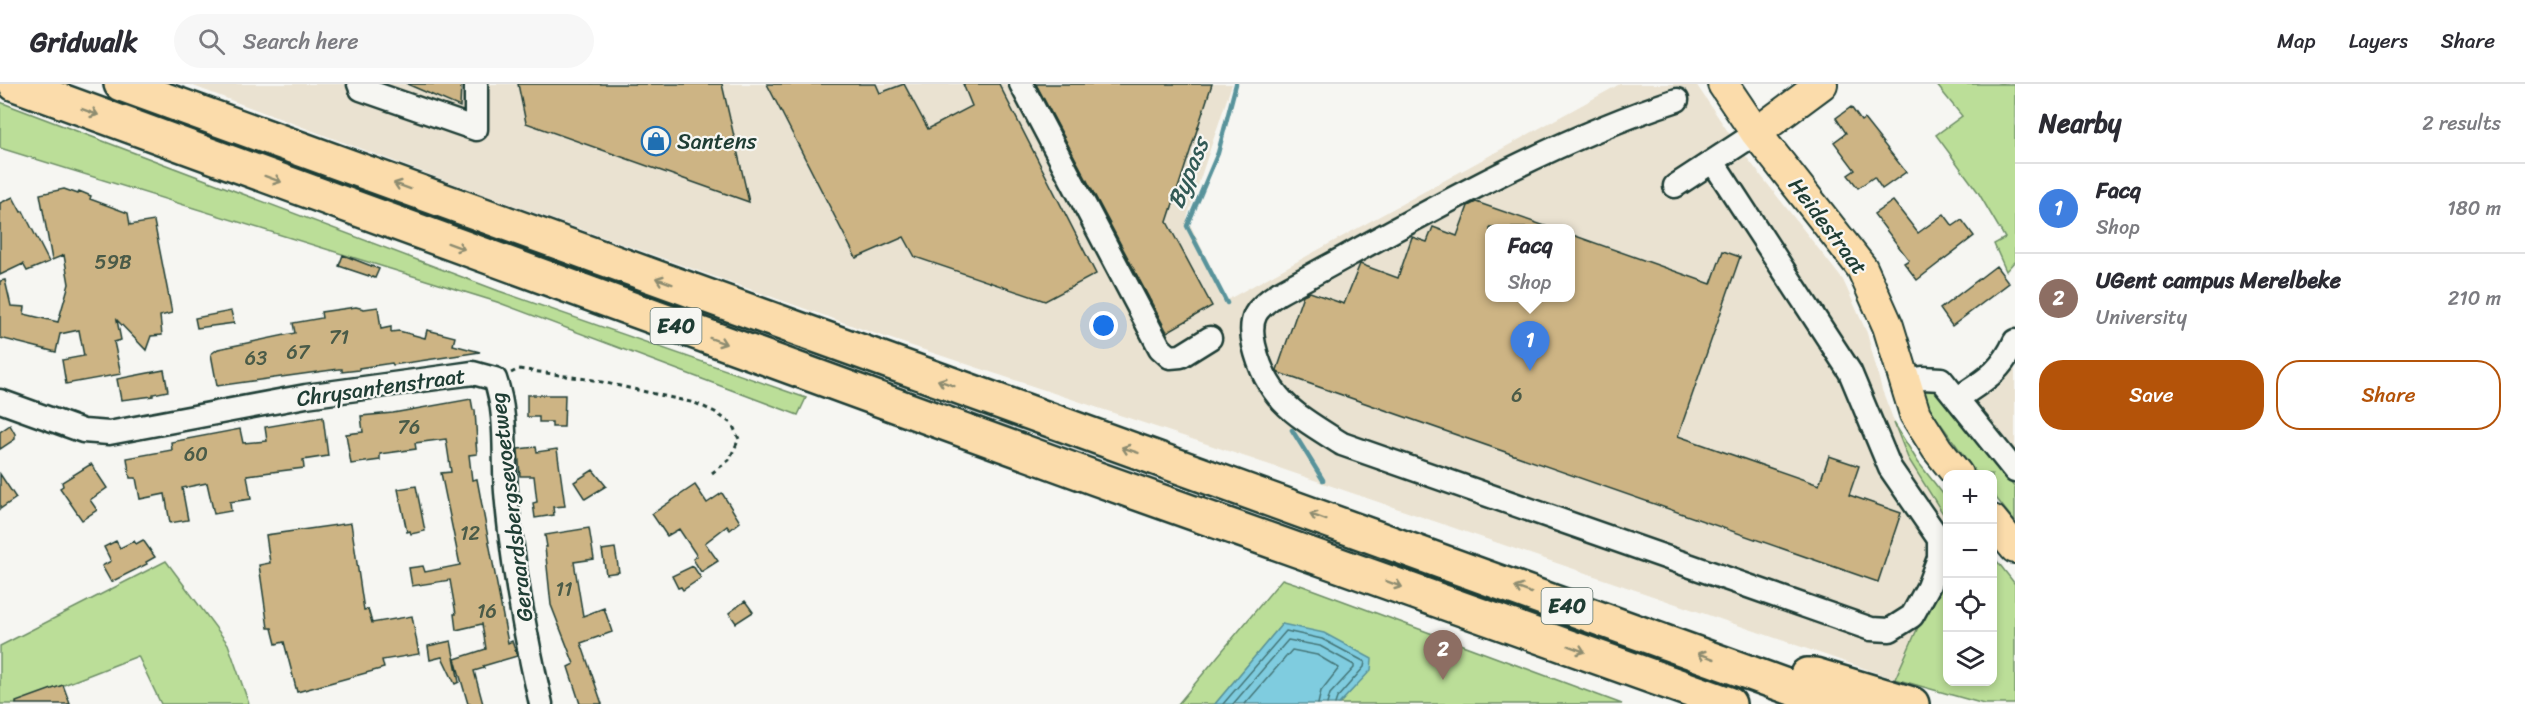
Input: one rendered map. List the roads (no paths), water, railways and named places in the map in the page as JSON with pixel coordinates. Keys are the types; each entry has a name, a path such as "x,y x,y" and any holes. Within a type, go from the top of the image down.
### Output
{"highway":[{"name":"E40","path":"15,84 1073,470 1729,704"},
{"name":"E40","path":"121,84 1836,704"},
{"path":"1761,676 1815,675 1912,704"}],"main road":[{"name":"Heidestraat","path":"1723,84 1756,133 1835,232 1866,276 1888,326 1915,414 1937,449 1954,470"},
{"path":"1756,133 1822,84"},
{"path":"1995,524 2015,548"}],"street":[{"path":"359,84 361,89 476,129 476,84"},
{"path":"1021,84 1160,348 1170,357 1181,356 1210,338"},
{"path":"1677,100 1631,115 1528,163 1435,209 1279,293 1260,306 1251,330 1258,364 1270,388 1298,416 1342,444 1871,629 1890,630 1912,616 1928,587 1939,558 1939,539 1890,468 1850,372 1713,162"},
{"path":"1675,186 1756,133"},
{"path":"1958,398 1993,374 2007,360 2015,341"},
{"name":"Chrysantenstraat","path":"0,401 83,431 109,433 306,396 406,382 473,373 495,380"},
{"path":"1904,384 1922,378 1941,379 2015,471"},
{"name":"Geraardsbergsevoetweg","path":"495,380 502,400 506,492 524,628 541,704"}],"water":[{"path":"1282,624 1324,633 1372,659 1371,670 1339,704 1215,704"}],"waterway":[{"name":"Bypass","path":"1227,303 1187,226 1218,153 1236,84"},
{"name":"Bypass","path":"1292,430 1323,480"}],"place":[{"name":"Santens","path":"656,141"},
{"name":"Facq","path":"1530,371"},
{"name":"UGent campus Merelbeke","path":"1443,680"}]}
